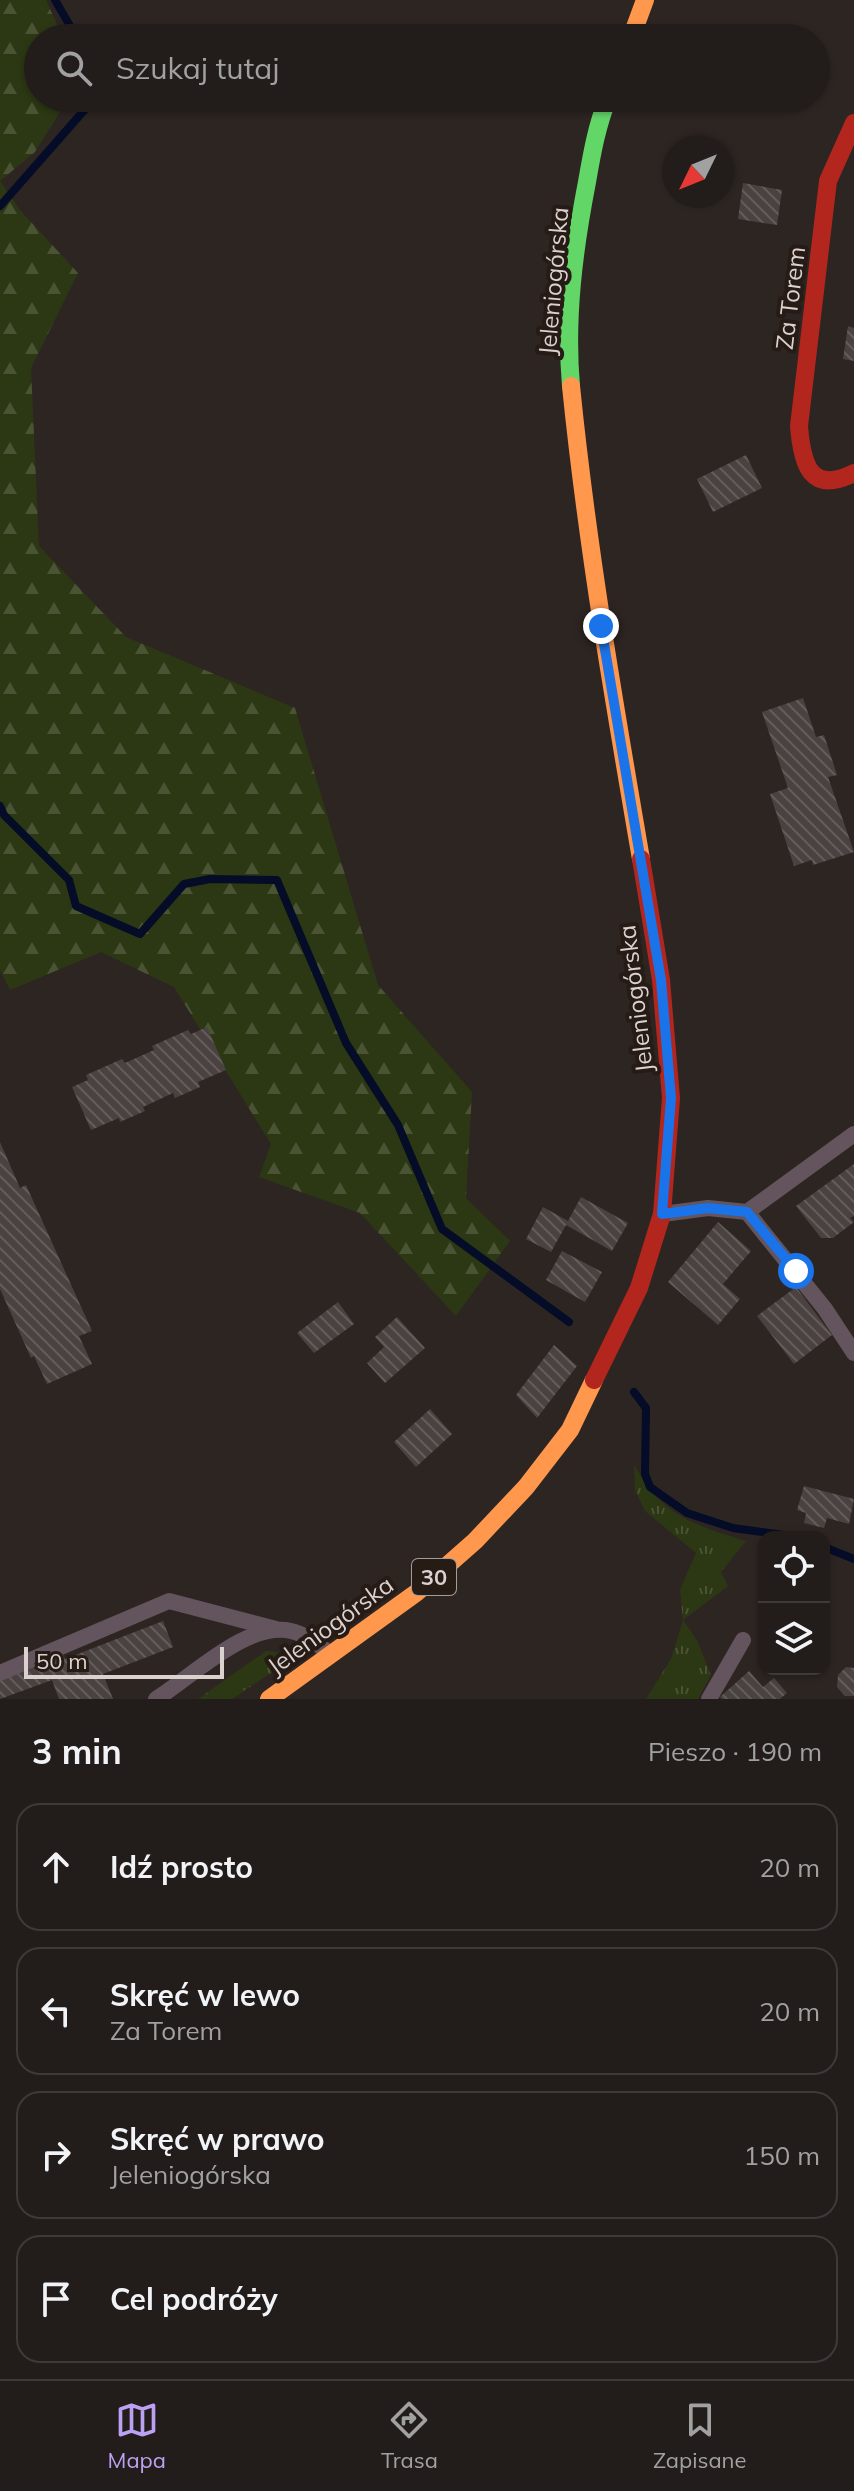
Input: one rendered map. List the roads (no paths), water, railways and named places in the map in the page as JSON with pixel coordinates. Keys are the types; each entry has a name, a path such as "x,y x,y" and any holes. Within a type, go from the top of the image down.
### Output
{"main road":[{"path":"636,24 645,0"},
{"name":"Jeleniogórska","path":"269,1699 416,1593 475,1541 526,1487 570,1430 639,1288 662,1214 671,1098 661,980 601,626 579,467 568,353 575,242 602,112"},
{"name":"Za Torem","path":"854,123 828,181 799,426 801,456 810,473 816,478 834,482 854,473"}],"lane":[{"path":"662,1214 708,1208 747,1212 854,1134"},
{"path":"747,1212 825,1309 854,1353"},
{"path":"0,1673 169,1601 305,1635 331,1654"},
{"path":"156,1699 235,1645 263,1631 276,1629"},
{"path":"709,1699 743,1640"}],"waterway":[{"path":"55,0 69,24"},
{"path":"0,206 83,112"},
{"path":"0,806 4,815 69,880 76,906 140,934 184,884 210,879 277,880 346,1043 398,1125 442,1229 569,1322"},
{"path":"634,1392 646,1408 645,1474 650,1487 687,1513 733,1528 758,1531"},
{"path":"830,1549 854,1559"}]}
